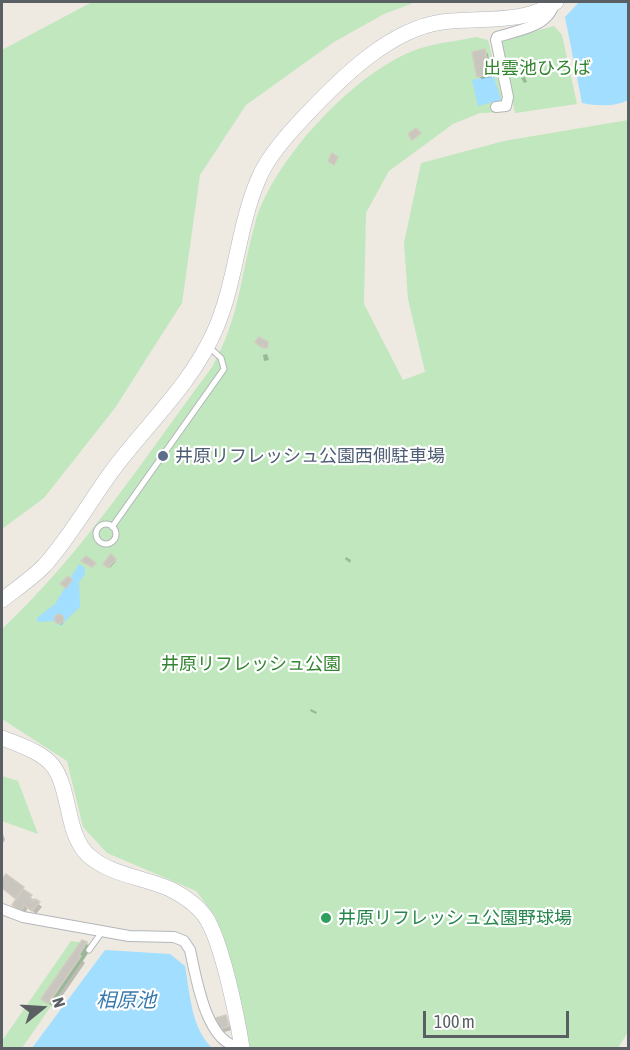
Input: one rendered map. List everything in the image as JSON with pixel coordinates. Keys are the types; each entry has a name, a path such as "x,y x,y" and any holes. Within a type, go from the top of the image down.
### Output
{"street":[{"path":"496,107 506,106 508,97 497,37 543,20 552,11 555,2"},
{"path":"2,600 29,579 54,553 115,467 194,370 208,346 222,311 258,178 284,140 329,91 377,52 423,27 441,22 520,18 541,12 555,2"},
{"path":"2,738 27,747 56,766 62,780 74,834 87,854 116,871 170,889 186,898 207,919 217,943 242,1048"},
{"path":"2,909 23,917 129,936 174,937 184,941 190,950 208,1018 228,1041 242,1048"}],"lane":[{"path":"112,527 224,369 221,358 208,346"},
{"path":"89,950 99,936"}],"green space":[{"path":"92,2 416,2 384,14 334,42 246,105 200,175 182,303 115,408 44,498 2,529 2,50"},
{"name":"出雲池ひろば","path":"554,26 562,35 577,104 515,113 500,41"},
{"name":"井原リフレッシュ公園","path":"476,37 488,40 506,112 480,113 453,124 389,171 366,213 364,304 403,380 425,372 408,299 404,243 421,163 504,141 628,120 628,1032 618,1048 248,1048 215,916 196,891 107,853 83,827 67,761 2,719 2,629 32,599 87,536 212,367 234,314 255,224 264,200 278,173 297,147 343,97 394,60 425,47"},
{"path":"2,776 18,781 38,834 2,821"},
{"path":"71,941 94,944 22,1048 2,1048 2,1041"}],"water":[{"path":"579,2 628,2 628,100 606,105 582,103 565,17"},
{"path":"490,65 501,100 478,106 472,80 492,76"},
{"path":"79,564 85,568 85,574 79,582 80,607 60,626 53,621 38,622 37,618 55,604"},
{"name":"相原池","path":"105,950 170,954 185,966 196,1020 205,1040 212,1048 32,1048"}],"building":[{"path":"485,49 490,74 477,77 472,52"},
{"path":"416,128 421,133 412,140 408,134"},
{"path":"332,153 338,157 334,165 328,161"},
{"path":"259,337 268,342 268,347 263,348 263,345 261,347 255,342"},
{"path":"111,554 116,559 108,568 103,564"},
{"path":"86,556 96,563 92,567 81,561"},
{"path":"68,576 72,580 66,588 60,584"},
{"path":"59,615 63,619 59,623 55,619"},
{"path":"6,874 24,887 16,899 2,888 2,879"},
{"path":"23,889 32,895 29,898 40,902 32,911 24,905 21,912 12,905"},
{"path":"82,940 87,942 79,955 81,956 48,1004 41,999"},
{"path":"226,1015 229,1026 220,1029 216,1018"}],"place":[{"name":"井原リフレッシュ公園西側駐車場","path":"163,456"},
{"name":"井原リフレッシュ公園野球場","path":"326,918"}]}
